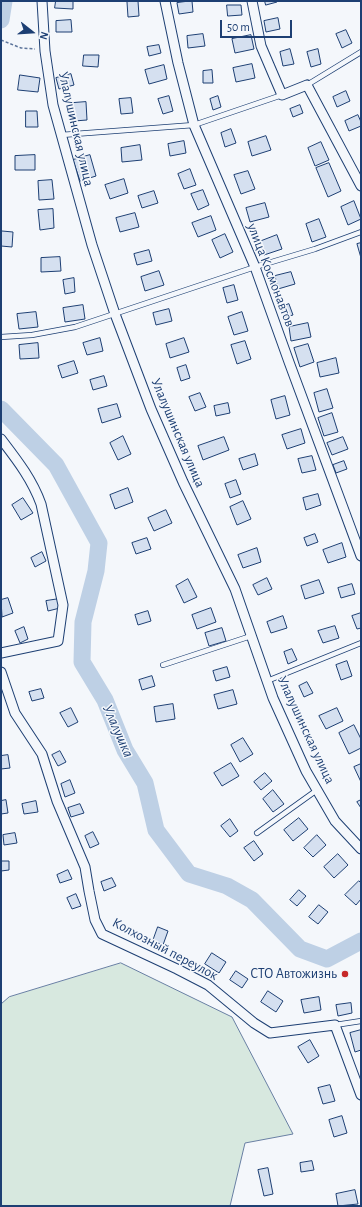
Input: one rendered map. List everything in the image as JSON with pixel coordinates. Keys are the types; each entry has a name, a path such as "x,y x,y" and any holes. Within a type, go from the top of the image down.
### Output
{"street":[{"name":"Улалушинская улица","path":"42,1 45,50 53,105 92,245 116,314 152,409 183,482 235,589 273,698 300,758 335,821 361,849"},
{"name":"улица Космонавтов","path":"165,1 178,63 194,126 255,267 361,556"},
{"path":"252,1 260,46 282,95 307,84 361,186"},
{"path":"1,439 27,474 35,488 41,504 63,605 58,641 1,653"},
{"name":"Колхозный переулок","path":"1,672 15,713 42,754 57,801 85,867 95,920 102,934 208,985 254,1023 270,1033 335,1026"},
{"path":"335,1026 361,1095"}],"lane":[{"path":"307,84 361,52"},
{"path":"61,135 194,126 282,95"},
{"path":"1,337 32,335 75,327 255,267 315,249 361,232"},
{"path":"163,666 251,636"},
{"path":"267,681 361,643"},
{"path":"257,833 317,790"},
{"path":"335,1026 361,1020"}],"path":[{"path":"1,40 21,48 45,50"}],"shaded area":[{"path":"121,963 232,1017 293,1134 245,1143 230,1206 1,1206 1,1004 9,997"}],"building":[{"path":"56,1 73,1 73,9 55,8"},
{"path":"138,1 139,16 128,17 127,2"},
{"path":"192,1 193,12 179,14 177,3"},
{"path":"265,1 276,1 277,2 266,5"},
{"path":"227,5 241,5 242,15 228,16"},
{"path":"278,18 280,29 266,32 264,21"},
{"path":"71,20 72,32 56,32 56,21"},
{"path":"346,30 352,43 342,48 336,34"},
{"path":"203,34 205,46 188,48 187,36"},
{"path":"251,35 254,49 235,53 232,39"},
{"path":"159,45 161,53 149,56 147,47"},
{"path":"290,49 294,64 283,66 280,52"},
{"path":"318,49 321,64 311,67 307,52"},
{"path":"84,55 99,55 98,67 83,66"},
{"path":"252,64 255,78 236,82 233,68"},
{"path":"164,65 167,79 149,84 145,70"},
{"path":"212,70 213,83 203,83 203,71"},
{"path":"71,74 74,85 59,89 56,78"},
{"path":"20,75 40,78 38,92 18,90"},
{"path":"346,91 350,101 337,107 333,97"},
{"path":"169,96 173,111 163,114 158,99"},
{"path":"218,96 221,107 213,110 210,99"},
{"path":"131,98 133,113 121,114 119,99"},
{"path":"86,102 87,120 74,121 73,103"},
{"path":"300,105 303,113 293,117 290,109"},
{"path":"26,111 37,111 38,127 26,127"},
{"path":"358,115 361,126 349,131 345,121"},
{"path":"231,129 236,143 225,147 221,133"},
{"path":"266,136 271,150 252,156 248,142"},
{"path":"184,141 186,153 170,156 168,144"},
{"path":"321,142 329,160 315,166 308,148"},
{"path":"140,145 142,160 122,162 121,148"},
{"path":"35,155 35,170 15,170 15,156"},
{"path":"90,155 96,176 80,181 73,160"},
{"path":"329,163 341,191 328,197 316,168"},
{"path":"190,169 196,185 184,189 178,174"},
{"path":"248,171 255,189 241,194 234,175"},
{"path":"124,179 128,193 110,199 105,185"},
{"path":"52,180 54,199 39,200 38,181"},
{"path":"203,190 209,205 198,210 191,194"},
{"path":"154,191 158,203 142,208 138,196"},
{"path":"354,201 361,219 348,225 341,207"},
{"path":"265,203 269,217 250,222 246,208"},
{"path":"53,209 54,228 40,230 38,210"},
{"path":"135,213 139,227 120,232 116,218"},
{"path":"211,216 216,230 198,237 192,223"},
{"path":"319,219 326,237 312,242 306,224"},
{"path":"2,231 13,232 12,247 1,246"},
{"path":"225,234 233,252 220,258 212,240"},
{"path":"277,235 282,249 264,255 259,242"},
{"path":"361,243 361,258 357,244"},
{"path":"149,250 152,261 137,265 134,254"},
{"path":"60,257 61,271 41,272 41,258"},
{"path":"159,271 164,285 145,291 141,277"},
{"path":"291,272 295,284 278,289 275,276"},
{"path":"74,278 75,292 65,294 63,280"},
{"path":"234,285 238,300 227,303 223,288"},
{"path":"289,304 293,315 285,317 281,307"},
{"path":"83,305 85,319 65,322 63,308"},
{"path":"169,309 172,321 156,325 153,313"},
{"path":"36,312 38,327 19,329 17,314"},
{"path":"242,312 248,331 234,335 228,317"},
{"path":"308,323 311,337 291,341 289,327"},
{"path":"100,338 103,351 87,355 83,343"},
{"path":"184,338 189,352 170,358 166,344"},
{"path":"245,341 251,359 237,364 231,345"},
{"path":"38,343 39,358 20,359 19,345"},
{"path":"308,344 314,362 300,367 294,348"},
{"path":"336,358 339,373 320,377 317,363"},
{"path":"74,361 78,373 62,378 58,366"},
{"path":"186,365 190,378 181,381 177,368"},
{"path":"104,376 107,386 93,390 90,380"},
{"path":"327,389 333,408 319,412 314,393"},
{"path":"200,393 206,407 195,411 189,397"},
{"path":"285,396 290,415 276,419 271,400"},
{"path":"228,403 230,413 216,416 214,406"},
{"path":"117,404 121,417 102,423 98,409"},
{"path":"332,413 338,432 324,436 318,418"},
{"path":"301,429 305,443 287,449 282,435"},
{"path":"123,436 131,454 118,460 110,443"},
{"path":"224,437 229,450 203,460 198,446"},
{"path":"343,437 348,449 332,455 327,443"},
{"path":"255,454 258,465 243,470 239,459"},
{"path":"312,456 316,470 302,473 298,459"},
{"path":"344,461 347,469 336,473 333,465"},
{"path":"236,480 241,494 230,498 225,484"},
{"path":"128,488 133,502 115,509 110,495"},
{"path":"318,494 321,505 306,510 303,498"},
{"path":"23,498 33,513 21,520 12,505"},
{"path":"243,501 251,519 237,525 230,507"},
{"path":"166,510 172,523 154,531 148,518"},
{"path":"315,534 318,542 307,546 304,538"},
{"path":"147,538 151,549 136,554 132,543"},
{"path":"342,543 346,557 328,563 323,550"},
{"path":"257,548 261,562 243,568 238,555"},
{"path":"42,552 46,561 35,567 31,558"},
{"path":"267,578 272,589 258,595 253,585"},
{"path":"188,579 197,597 184,603 176,586"},
{"path":"319,580 324,593 305,599 301,586"},
{"path":"352,584 355,594 341,598 338,588"},
{"path":"8,598 13,613 2,617 1,600"},
{"path":"59,599 60,608 48,611 46,601"},
{"path":"211,608 216,622 197,629 192,615"},
{"path":"148,611 151,621 138,625 135,615"},
{"path":"361,613 361,628 357,629 352,616"},
{"path":"283,616 287,628 271,633 267,622"},
{"path":"335,626 339,638 323,643 318,631"},
{"path":"24,627 28,639 20,643 15,631"},
{"path":"222,628 226,641 209,646 205,633"},
{"path":"292,649 297,660 288,664 284,652"},
{"path":"347,661 352,676 341,680 336,665"},
{"path":"227,667 230,677 216,681 213,671"},
{"path":"152,676 155,686 142,690 139,680"},
{"path":"307,682 313,693 304,697 299,686"},
{"path":"41,689 44,698 32,701 29,692"},
{"path":"233,690 237,704 218,709 214,695"},
{"path":"173,704 175,719 156,722 154,707"},
{"path":"71,708 78,722 68,727 60,713"},
{"path":"337,708 343,721 326,729 319,716"},
{"path":"354,725 361,739 361,748 349,754 339,733"},
{"path":"243,738 253,754 240,762 231,745"},
{"path":"60,751 66,762 58,766 52,755"},
{"path":"8,755 10,768 1,769 1,756"},
{"path":"231,763 239,776 222,786 214,773"},
{"path":"361,764 361,782 354,767"},
{"path":"265,773 272,781 261,790 254,782"},
{"path":"70,780 75,793 65,797 61,784"},
{"path":"273,790 284,804 273,812 263,799"},
{"path":"6,800 8,813 1,814 1,801"},
{"path":"361,800 361,808 357,802"},
{"path":"36,801 38,812 24,814 22,804"},
{"path":"80,804 84,813 71,817 68,808"},
{"path":"299,818 308,829 293,841 284,830"},
{"path":"230,819 238,831 230,837 221,826"},
{"path":"93,832 99,844 90,848 85,836"},
{"path":"15,833 17,843 4,845 3,835"},
{"path":"317,835 326,845 313,857 304,848"},
{"path":"254,841 263,854 254,861 244,848"},
{"path":"338,854 348,865 334,878 324,867"},
{"path":"1,861 9,861 9,870 1,871"},
{"path":"68,870 72,879 60,883 57,875"},
{"path":"112,878 116,886 104,891 101,882"},
{"path":"359,881 361,883 361,899 356,905 345,895"},
{"path":"299,890 306,896 297,906 290,900"},
{"path":"76,894 81,906 72,909 67,898"},
{"path":"319,905 328,912 318,924 309,917"},
{"path":"158,927 168,931 163,945 153,941"},
{"path":"212,953 226,962 219,973 205,964"},
{"path":"236,971 248,979 242,988 230,980"},
{"path":"268,991 283,1001 276,1012 261,1002"},
{"path":"319,997 321,1010 304,1013 301,1000"},
{"path":"351,1003 352,1013 338,1016 336,1005"},
{"path":"361,1030 361,1050 355,1052 350,1033"},
{"path":"310,1040 319,1056 308,1063 298,1047"},
{"path":"330,1085 335,1101 323,1104 318,1088"},
{"path":"342,1116 347,1133 334,1137 329,1120"},
{"path":"312,1161 314,1170 301,1172 300,1163"},
{"path":"268,1168 273,1194 264,1196 258,1170"},
{"path":"355,1190 358,1204 338,1206 336,1194"}],"waterway":[{"name":"Улалушка","path":"1,20 4,1"},
{"name":"Улалушка","path":"1,409 56,465 99,543 96,571 83,622 82,662 105,700 125,750 145,783 156,830 189,874 227,886 252,900 300,949 327,959 361,941"}],"place":[{"name":"СТО Автожизнь","path":"345,974"}]}
